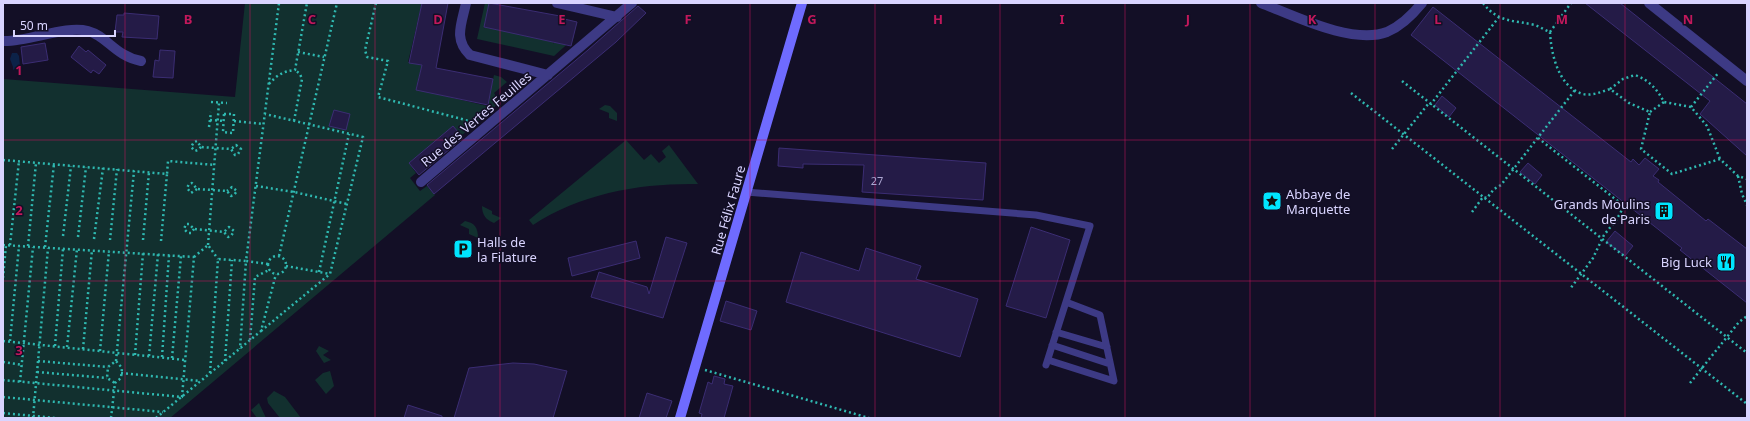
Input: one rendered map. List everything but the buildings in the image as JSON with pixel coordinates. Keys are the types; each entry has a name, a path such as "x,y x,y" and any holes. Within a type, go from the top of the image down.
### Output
{"street":[{"name":"Rue des Vertes Feuilles","path":"466,3 460,39 465,50 470,55 548,75"},
{"path":"557,3 567,4 618,17"},
{"name":"Rue des Vertes Feuilles","path":"421,182 618,17 632,3"},
{"path":"1261,3 1344,34 1367,35 1387,32 1403,23 1422,3"},
{"path":"1649,3 1747,81"},
{"name":"Rue Félix Faure","path":"680,418 802,5"},
{"path":"3,42 81,30 99,36 125,56 140,61"}],"lane":[{"path":"746,192 1036,215 1090,226 1047,362 1114,382 1100,315 1066,302"},
{"path":"1056,332 1107,347"},
{"path":"1052,345 1110,364"}],"path":[{"path":"240,349 246,262 278,3"},
{"path":"295,70 307,3"},
{"path":"279,256 337,3"},
{"path":"376,3 364,50 367,56 388,61 378,97 476,123 490,124"},
{"path":"1484,3 1499,17 1517,23 1534,25 1550,32"},
{"path":"1572,3 1550,32 1551,52 1557,67 1565,80 1575,90 1583,94 1598,94 1610,89 1623,79 1635,75 1647,79 1659,93 1664,102"},
{"path":"1392,149 1428,103 1431,104 1499,17"},
{"path":"298,52 324,57"},
{"path":"1691,106 1726,64"},
{"path":"268,84 276,76 287,71 295,70 300,74 302,79 294,121"},
{"path":"1402,81 1747,353"},
{"path":"1610,89 1629,103 1650,112"},
{"path":"1472,212 1483,197 1487,198 1514,170 1575,90"},
{"path":"1351,93 1747,404"},
{"path":"211,102 227,103"},
{"path":"1720,159 1672,174 1641,149 1650,112 1664,102 1691,106 1707,126 1720,159 1738,176 1747,179"},
{"path":"182,397 194,257 208,245 210,231 219,103"},
{"path":"210,127 211,112"},
{"path":"224,114 234,114 234,121 233,133 223,132 224,114"},
{"path":"156,418 330,274 363,137 265,114"},
{"path":"210,120 224,121"},
{"path":"234,121 263,124"},
{"path":"319,272 349,134"},
{"path":"1538,138 1624,206 1618,219 1604,235 1593,258 1570,289"},
{"path":"201,147 231,149"},
{"path":"3,160 167,174"},
{"path":"10,245 19,161"},
{"path":"160,241 168,161 214,165"},
{"path":"28,246 36,163"},
{"path":"33,417 54,164"},
{"path":"63,236 71,166"},
{"path":"78,237 86,167"},
{"path":"94,239 102,168"},
{"path":"110,240 116,169"},
{"path":"38,360 108,367 116,361 134,171"},
{"path":"143,240 149,172"},
{"path":"1738,176 1742,194 1747,205"},
{"path":"256,186 294,192 347,204"},
{"path":"197,188 227,191"},
{"path":"194,229 224,232"},
{"path":"3,278 4,245 194,257"},
{"path":"208,245 218,259 210,373"},
{"path":"10,341 19,246"},
{"path":"20,382 23,365 33,247"},
{"path":"54,346 63,248"},
{"path":"67,347 77,249"},
{"path":"83,349 92,250"},
{"path":"100,351 109,251"},
{"path":"135,354 143,253"},
{"path":"149,356 158,254"},
{"path":"162,357 169,255"},
{"path":"172,358 181,256"},
{"path":"269,270 268,264 270,259 279,256"},
{"path":"269,270 276,274 282,273 286,266 285,260 279,256"},
{"path":"218,259 268,264"},
{"path":"225,361 232,260"},
{"path":"286,266 330,274"},
{"path":"250,340 255,277 269,270"},
{"path":"261,331 276,274"},
{"path":"1690,383 1739,322 1747,316"},
{"path":"3,341 185,360"},
{"path":"111,418 115,383 120,378 122,368 116,361"},
{"path":"3,362 23,365"},
{"path":"107,378 108,367"},
{"path":"695,367 869,418"},
{"path":"37,372 107,378 115,383"},
{"path":"121,373 201,381"},
{"path":"3,380 182,397"},
{"path":"3,397 163,412"},
{"path":"3,413 55,418"}],"green space":[{"path":"245,3 422,3 408,62 422,65 415,89 487,106 494,75 501,77 507,82 494,93 500,102 461,136 453,127 409,163 416,173 410,178 420,191 427,186 435,195 170,418 3,418 3,79 235,97"},
{"path":"485,3 489,3 484,29 485,27 553,42 554,44 554,42 564,44 574,36 573,39 554,56 477,39"},
{"path":"605,105 610,106 617,113 617,121 609,118 609,113 599,109"},
{"path":"626,140 644,160 651,154 659,163 666,157 662,151 669,145 698,184 655,185 612,192 571,205 533,225 529,220"},
{"path":"482,206 492,211 492,214 501,218 494,223 489,220 484,215"},
{"path":"465,221 475,226 478,238 469,234 469,229 460,225"},
{"path":"319,346 329,351 323,355 331,360 324,363 316,351"},
{"path":"330,371 334,386 326,394 315,380 323,373"},
{"path":"274,391 285,397 301,418 280,418 268,403 267,398"},
{"path":"259,403 266,418 257,418 251,410"}],"water":[{"path":"12,53 17,53 19,56 20,66 13,70 10,59"}],"place":[{"name":"Abbaye de Marquette","path":"1272,201"},
{"name":"Grands Moulins de Paris","path":"1664,211"},
{"name":"Halls de la Filature","path":"463,249"},
{"name":"Big Luck","path":"1726,262"}]}
